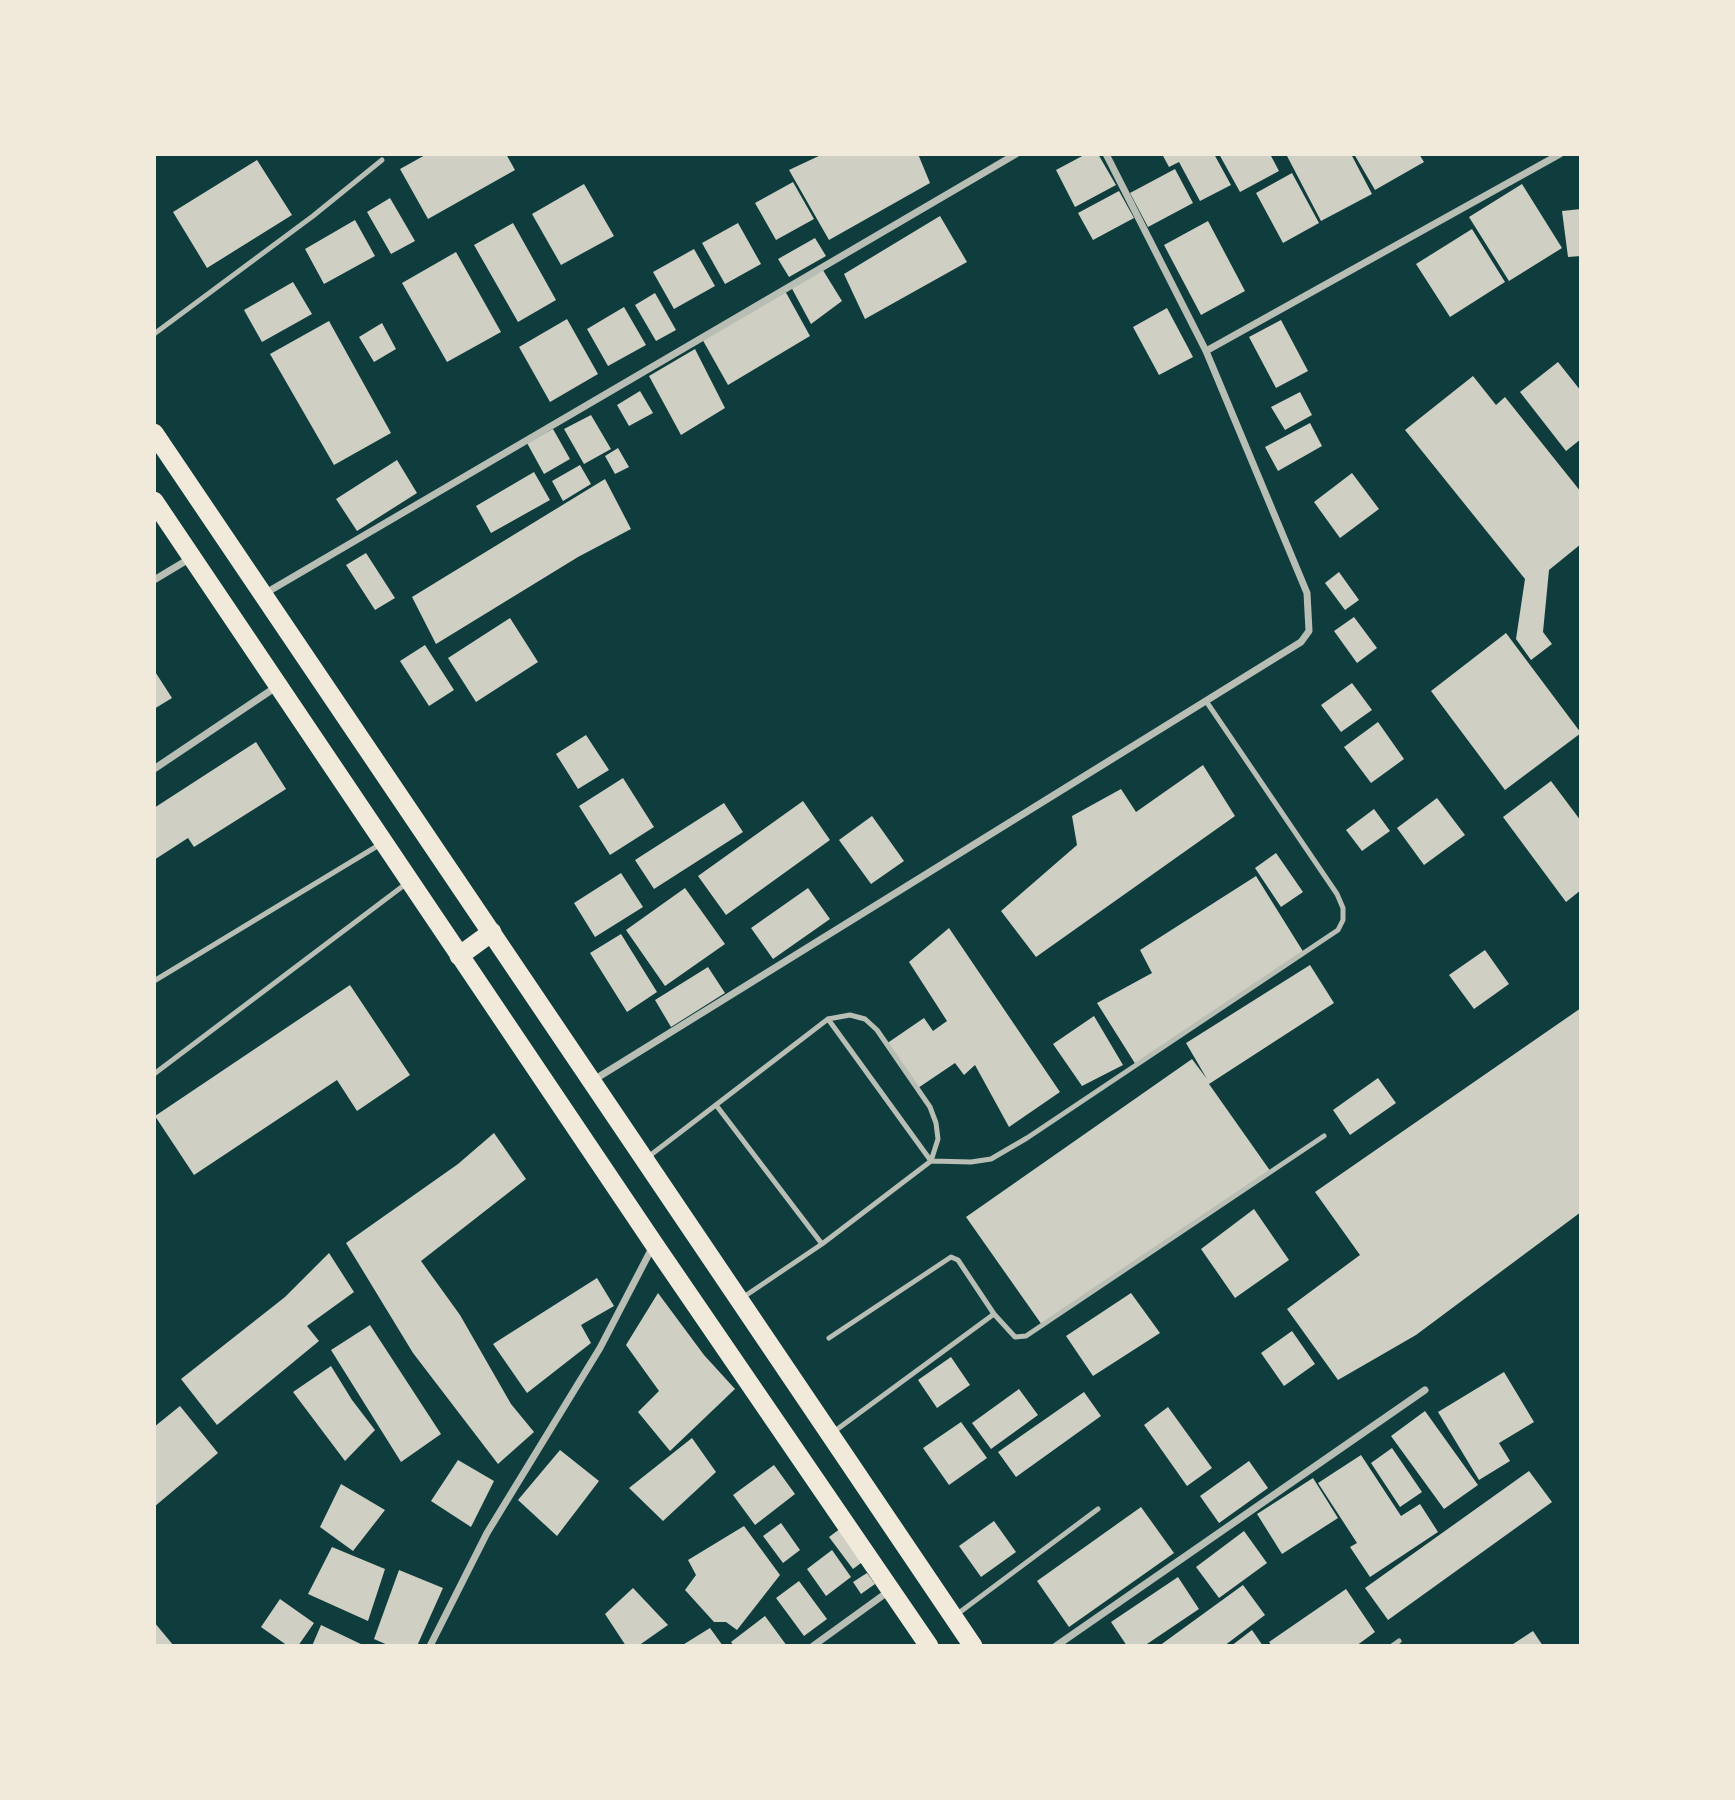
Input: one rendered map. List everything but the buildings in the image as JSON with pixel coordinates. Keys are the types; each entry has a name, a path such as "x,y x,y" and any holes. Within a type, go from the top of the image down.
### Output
{"highway":[{"path":"154,433 973,1646"},
{"path":"154,500 459,956 929,1646"},
{"path":"459,956 492,932"}],"street":[{"path":"264,594 1016,154"},
{"path":"592,1081 1301,642 1309,631 1307,593 1206,351 1106,154"},
{"path":"1206,351 1560,154"},
{"path":"154,580 192,557"},
{"path":"154,769 278,686"},
{"path":"430,1646 487,1533 600,1348 654,1244"},
{"path":"1056,1646 1425,1391"},
{"path":"813,1646 891,1590"}],"lane":[{"path":"154,334 313,216 382,160"},
{"path":"930,1161 971,1162 991,1159 1005,1152 1338,930 1343,919 1343,908 1337,894 1206,701"},
{"path":"154,981 384,842"},
{"path":"154,1074 410,881"},
{"path":"645,1160 828,1020 850,1015 865,1019 877,1030 924,1098 933,1115 938,1139 930,1161 822,1244 740,1300"},
{"path":"828,1020 930,1161"},
{"path":"716,1105 822,1244"},
{"path":"829,1338 951,1257 958,1260 994,1314 1015,1337 1026,1336 1324,1136"},
{"path":"830,1435 994,1314"},
{"path":"954,1617 1098,1508"},
{"path":"1392,1646 1399,1641"}]}
